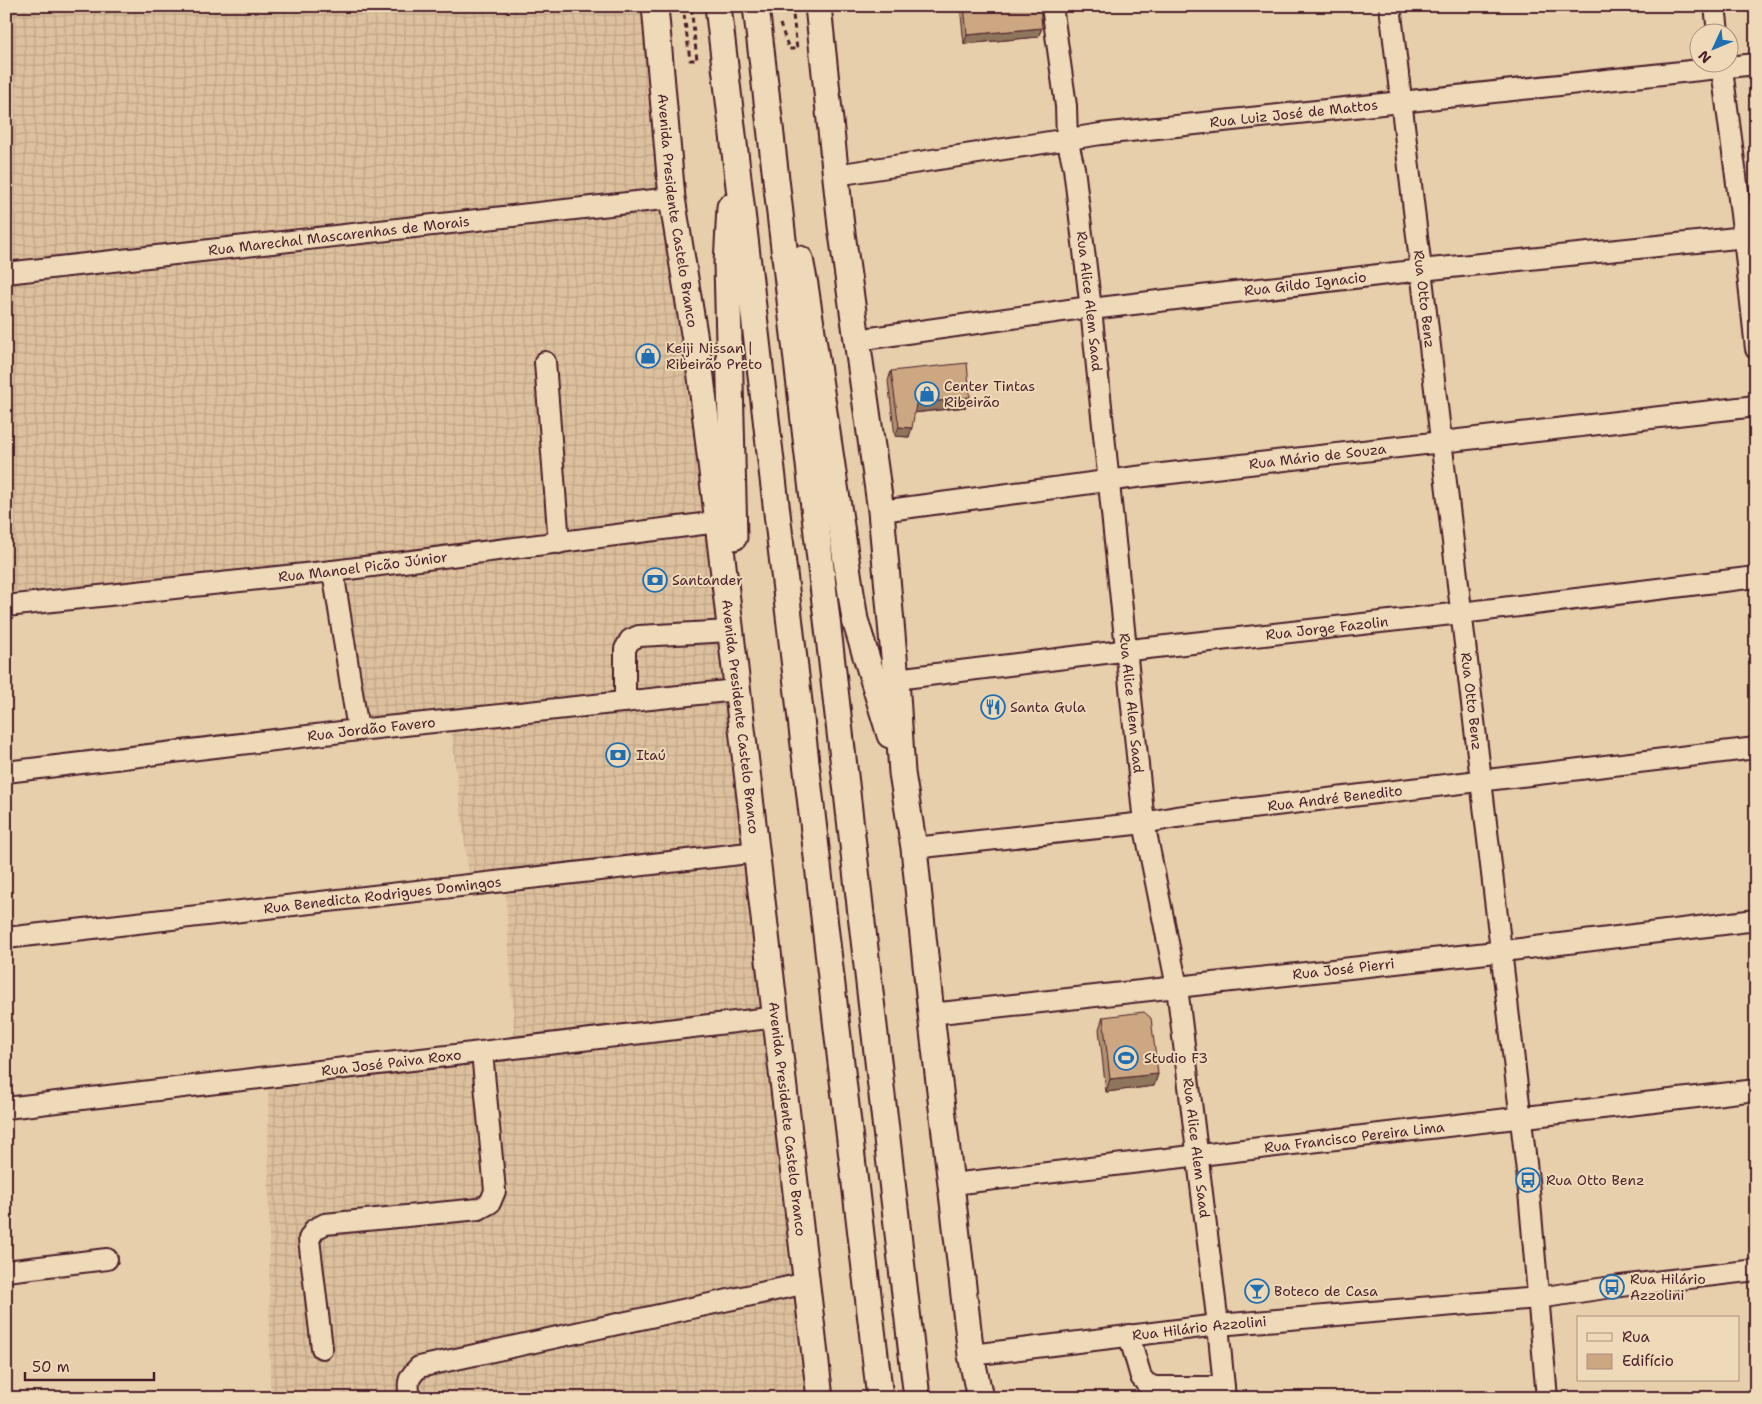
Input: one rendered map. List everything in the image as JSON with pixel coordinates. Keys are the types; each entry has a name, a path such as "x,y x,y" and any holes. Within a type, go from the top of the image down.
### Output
{"main road":[{"name":"Avenida Presidente Castelo Branco","path":"655,6 672,198 701,377 736,690 758,852 820,1398"},
{"path":"718,6 880,1398"},
{"path":"756,6 917,1398"},
{"path":"818,6 836,175 880,511 896,679 902,773 914,848 931,1014 972,1355 980,1398"},
{"path":"766,94 805,285 855,620 902,773"},
{"path":"730,627 736,584 727,264 734,140"}],"street":[{"name":"Rua Alice Alem Saad","path":"1052,6 1066,106 1067,139 1074,168 1091,309 1144,823 1176,987 1218,1325 1224,1392"},
{"name":"Rua Otto Benz","path":"1390,6 1520,1117 1547,1398"},
{"path":"1715,6 1717,22"},
{"name":"Rua Luiz José de Mattos","path":"1740,64 1756,64"},
{"name":"Rua Luiz José de Mattos","path":"836,175 1067,139 1402,103 1690,69"},
{"path":"1722,72 1750,236 1756,349"},
{"name":"Rua Marechal Mascarenhas de Morais","path":"6,272 672,198"},
{"name":"Rua Gildo Ignacio","path":"857,340 1083,308 1091,309 1421,270 1750,236"},
{"path":"545,362 559,543"},
{"name":"Rua Mário de Souza","path":"880,511 1441,441 1756,406"},
{"name":"Rua Manoel Picão Júnior","path":"6,606 333,571 718,522"},
{"path":"333,571 358,730"},
{"name":"Rua Jorge Fazolin","path":"896,679 1461,613 1756,576"},
{"path":"625,702 625,649 630,640 639,636 730,627"},
{"name":"Rua Jordão Favero","path":"6,772 358,730 736,690"},
{"name":"Rua André Benedito","path":"914,848 1144,823 1176,817 1756,748"},
{"name":"Rua Benedicta Rodrigues Domingos","path":"6,938 758,852"},
{"name":"Rua José Pierri","path":"931,1014 1501,951 1756,920"},
{"name":"Rua José Paiva Roxo","path":"6,1108 776,1018"},
{"path":"322,1348 309,1239 315,1229 325,1224 479,1209 490,1203 494,1191 482,1052"},
{"name":"Rua Francisco Pereira Lima","path":"952,1184 1756,1090"},
{"path":"6,1271 107,1259"},
{"name":"Rua Hilário Azzolini","path":"972,1355 1218,1325 1538,1298 1756,1270"},
{"path":"410,1398 408,1386 411,1376 419,1367 807,1283"},
{"path":"1129,1336 1140,1377 1146,1383 1154,1387 1224,1392"}],"path":[{"path":"684,6 690,60 697,60 690,6"},
{"path":"780,23 789,49 797,48 792,6"}],"shaded area":[{"path":"6,6 655,6 820,1398 273,1398 270,1383 268,1077 515,1048 505,882 470,885 450,721 358,730 333,571 6,606"}],"building":[{"path":"964,6 1040,6 1042,28 967,35"},
{"name":"Center Tintas Ribeirão","path":"967,363 970,397 916,404 912,428 899,427 891,371"},
{"name":"Studio F3","path":"1144,1012 1151,1018 1158,1074 1110,1079 1103,1017"}],"place":[{"name":"Keiji Nissan | Ribeirão Preto","path":"648,356"},
{"name":"Center Tintas Ribeirão","path":"927,394"},
{"name":"Santander","path":"655,580"},
{"name":"Santa Gula","path":"993,707"},
{"name":"Itaú","path":"618,755"},
{"name":"Studio F3","path":"1126,1058"},
{"name":"Rua Otto Benz","path":"1528,1180"},
{"name":"Rua Hilário Azzolini","path":"1612,1287"},
{"name":"Boteco de Casa","path":"1257,1291"}]}
